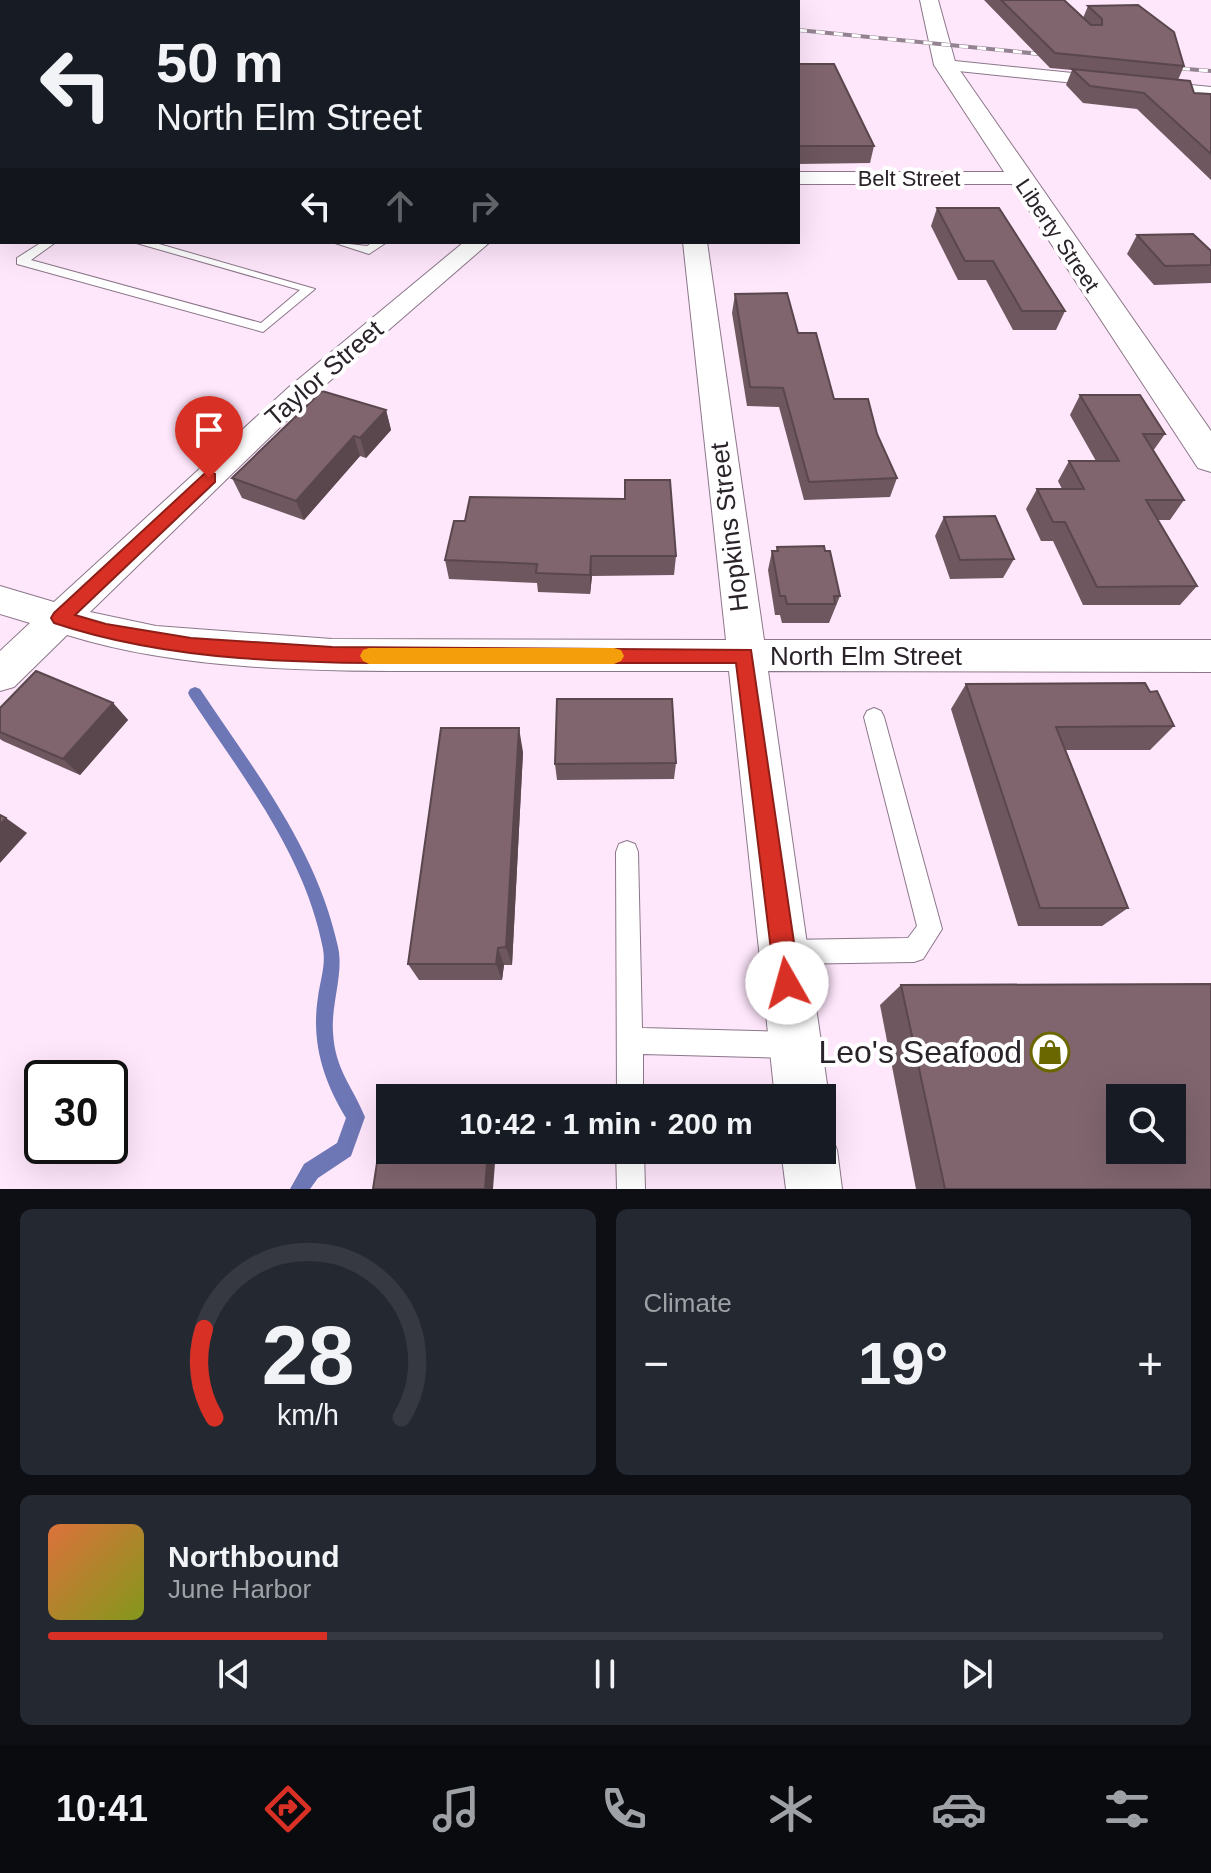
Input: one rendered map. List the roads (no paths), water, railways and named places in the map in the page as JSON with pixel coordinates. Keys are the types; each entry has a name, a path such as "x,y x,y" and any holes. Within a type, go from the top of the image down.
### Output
{"street":[{"name":"Liberty Street","path":"929,0 945,65 1211,459"},
{"path":"945,65 1203,91 1211,104"},
{"name":"Belt Street","path":"800,178 1019,178"},
{"name":"Taylor Street","path":"0,675 299,393 476,244"},
{"name":"Hopkins Street","path":"695,244 800,1084"},
{"name":"North Elm Street","path":"0,600 106,632 191,646 332,655 1211,656"},
{"path":"811,1164 814,1189"}],"lane":[{"path":"47,244 21,261 263,328 309,289 146,244"},
{"path":"346,244 369,250 378,244"},
{"path":"783,952 914,950 930,929 874,717"},
{"path":"627,852 630,1084"},
{"path":"629,1041 795,1045"},
{"path":"630,1164 631,1189"}],"waterway":[{"path":"195,693 294,846 322,913 331,949 324,1015 325,1045 339,1087 356,1117 344,1149 311,1171 299,1189"}],"railway":[{"path":"800,30 1060,56"},
{"path":"1163,67 1211,71"}],"place":[{"name":"Leo's Seafood","path":"1050,1052"}]}
